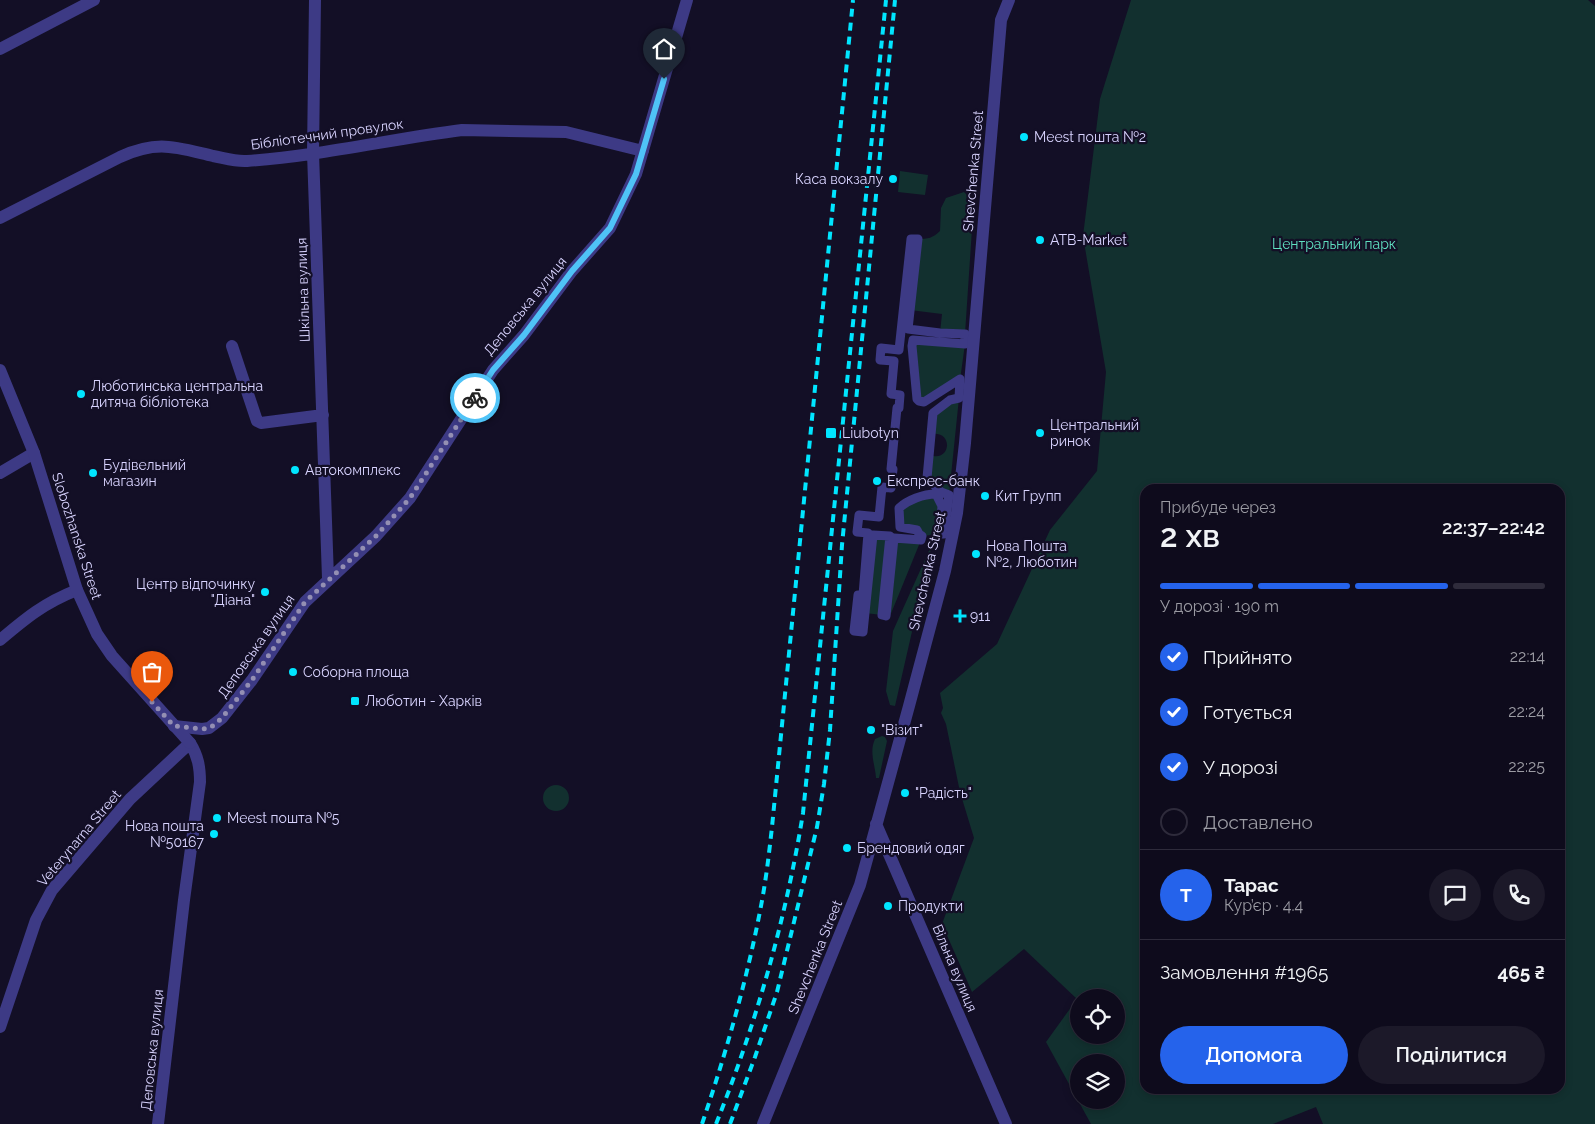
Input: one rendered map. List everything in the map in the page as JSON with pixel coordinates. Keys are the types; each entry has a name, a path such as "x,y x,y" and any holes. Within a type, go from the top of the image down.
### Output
{"street":[{"path":"0,48 94,0"},
{"name":"Шкільна вулиця","path":"316,0 313,153 328,578"},
{"name":"Деповська вулиця","path":"174,726 210,728 222,718 252,680 305,602 328,578 376,536 410,498 493,370 524,335 572,271 610,228 636,174 687,0"},
{"path":"1001,20 1003,0"},
{"name":"Shevchenka Street","path":"763,1124 860,885 945,571 957,513 971,390 1001,20 1009,0"},
{"name":"Бібліотечний провулок","path":"0,218 120,157 143,148 169,146 225,159 244,161 313,153 429,134 481,129 566,132 643,151"},
{"path":"911,239 918,239 908,329 966,334 965,344 913,340 917,399 924,402 960,379 959,398 950,400 933,413 927,478 941,492 949,495 944,534 940,534 942,506 936,494 930,494 905,503 899,508 900,527 918,530 922,536 921,540 894,538 886,616 882,615 890,536 873,534 863,632 854,631 858,594 863,595 868,533 857,532 859,515 879,517 882,487 891,488 897,408 899,408 900,395 891,394 894,361 880,360 880,354 881,348 899,350 911,239"},
{"path":"232,346 257,422 323,415"},
{"name":"Slobozhanska Street","path":"0,370 34,453 77,590 97,634 112,656 190,743"},
{"path":"0,473 34,453"},
{"path":"0,640 31,614 56,598 77,590"},
{"name":"Деповська вулиця","path":"158,1124 200,782 198,759 190,743"},
{"name":"Veterynarna Street","path":"0,1027 36,920 52,890 130,799 190,743"},
{"name":"Вільна вулиця","path":"876,824 1006,1124"}],"green space":[{"name":"Центральний парк","path":"1131,0 1588,0 1595,6 1595,1124 1323,1124 1316,1107 1273,1124 1091,1124 1083,1109 1125,1109 1125,1054 1070,1054 1070,1086 1046,1042 1070,1009 1070,1044 1125,1044 1125,989 1070,989 1070,992 1024,949 972,992 942,924 974,838 960,792 946,724 941,713 943,708 940,693 997,644 1050,530 1097,471 1106,372 1083,236 1100,99"},
{"path":"900,171 928,175 925,195 898,192"},
{"path":"964,192 970,198 972,229 965,334 940,333 942,314 910,310 918,239 930,238 940,231 941,208 946,198"},
{"path":"913,340 965,344 960,380 919,401"},
{"path":"959,398 949,495 927,478 930,455 942,455 946,451 947,446 944,437 938,434 931,434 933,413"},
{"path":"938,497 940,534 922,536 903,529 899,519 905,503"},
{"path":"873,535 890,536 882,615 865,613"},
{"path":"894,538 921,540 890,616"},
{"path":"932,544 895,706 890,705 886,691 893,631"},
{"path":"882,736 887,741 879,778 876,778 872,749 875,739"},
{"path":"556,785 565,789 569,798 565,807 556,811 547,807 543,798 547,789"}],"railway":[{"path":"702,1124 743,989 763,896 767,867 853,0"},
{"path":"716,1124 757,1010 779,932 803,813 886,0"},
{"path":"730,1124 777,992 817,827 824,784 830,730 842,545 895,0"}],"way so far":[{"path":"152,702 174,726 202,729 215,725 252,680 305,602 328,578 376,536 410,498 475,398"}],"place":[{"name":"Meest пошта №2","path":"1024,137"},
{"name":"Каса вокзалу","path":"893,179"},
{"name":"ATB-Market","path":"1040,240"},
{"name":"Люботинська центральна дитяча бібліотека","path":"81,394"},
{"name":"Liubotyn","path":"831,433"},
{"name":"Центральний ринок","path":"1040,433"},
{"name":"Автокомплекс","path":"295,470"},
{"name":"Будівельний магазин","path":"93,473"},
{"name":"Експрес-банк","path":"877,481"},
{"name":"Кит Групп","path":"985,496"},
{"name":"Нова Пошта №2, Люботин","path":"976,554"},
{"name":"Центр відпочинку \"Діана\"","path":"265,592"},
{"name":"911","path":"960,616"},
{"name":"Соборна площа","path":"293,672"},
{"name":"Люботин - Харків","path":"355,701"},
{"name":"\"Візит\"","path":"871,730"},
{"name":"\"Радість\"","path":"905,793"},
{"name":"Meest пошта №5","path":"217,818"},
{"name":"Нова пошта №50167","path":"214,834"},
{"name":"Брендовий одяг","path":"847,848"},
{"name":"Продукти","path":"888,906"}],"route":[{"path":"475,398 493,370 524,335 572,271 610,228 636,174 664,79"}]}
